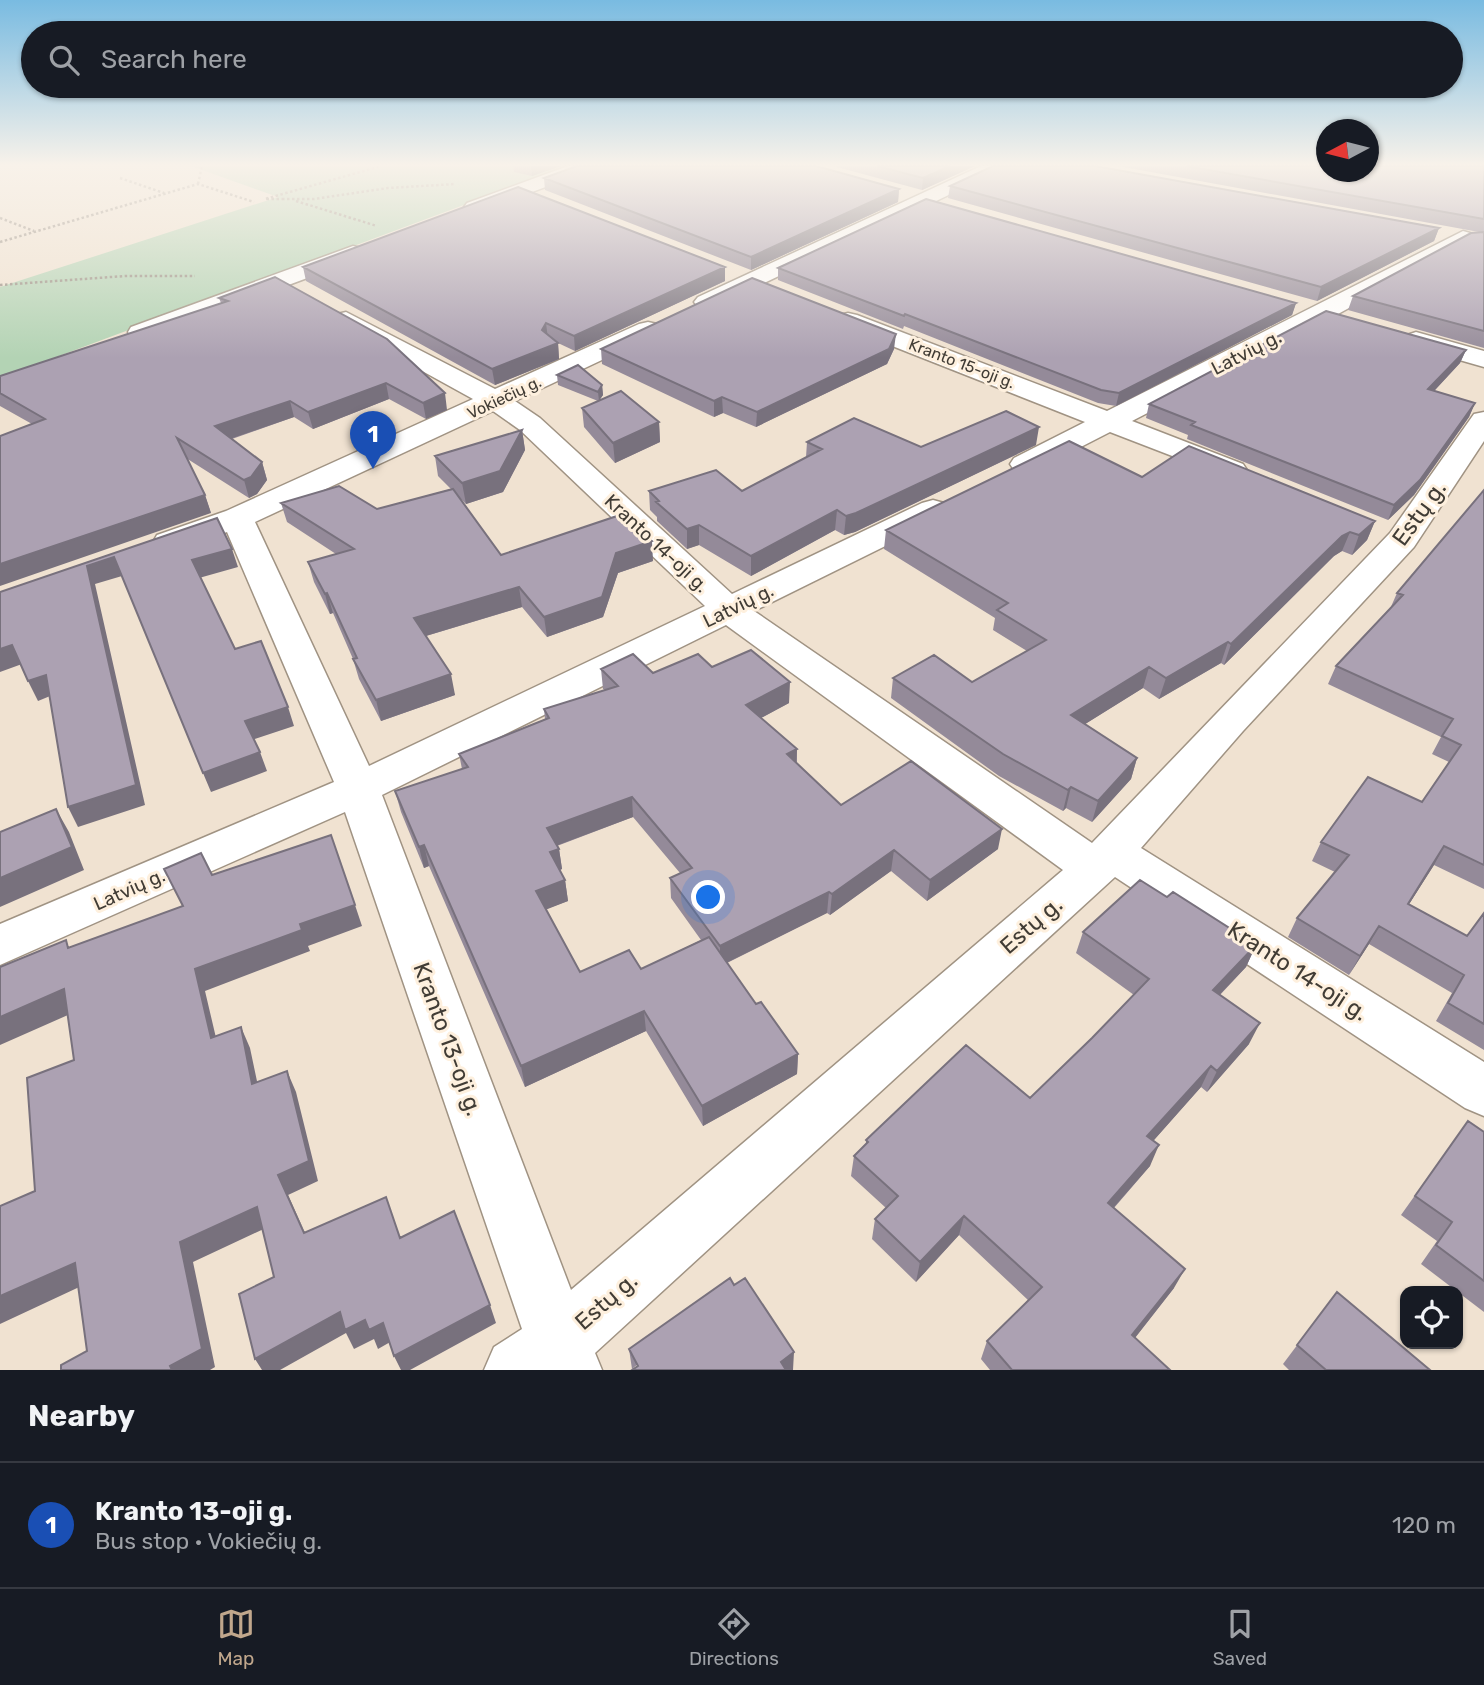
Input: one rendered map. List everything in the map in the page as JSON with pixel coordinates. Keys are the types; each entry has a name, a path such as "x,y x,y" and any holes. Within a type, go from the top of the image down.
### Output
{"street":[{"name":"Vokiečių g.","path":"145,550 237,518 497,401 680,314 736,276 848,230"},
{"path":"117,340 276,282 378,234"},
{"name":"Latvių g.","path":"1001,476 1112,422 1320,314 1461,237"},
{"path":"736,276 775,291"},
{"name":"Kranto 14-oji g.","path":"276,282 497,401 530,424 729,610 1103,860 1484,1091"},
{"name":"Kranto 15-oji g.","path":"827,312 1251,478"},
{"path":"1396,335 1484,359"},
{"name":"Estų g.","path":"548,1361 1103,860 1228,722 1390,535 1484,420"},
{"name":"Latvių g.","path":"0,946 358,789 964,495"},
{"name":"Kranto 13-oji g.","path":"237,518 358,789 548,1361"}],"path":[{"path":"30,230 35,232"},
{"path":"0,242 42,230"},
{"path":"368,230 378,234"},
{"path":"0,285 125,276 205,276 276,282"}],"green space":[{"path":"176,230 397,230 0,378 0,287"}],"building":[{"path":"403,230 629,230 725,267 574,336 546,323 542,330 558,343 492,369 303,267"},
{"path":"680,230 810,230 751,257"},
{"path":"860,230 1036,230 1296,303 1119,393 1101,390 778,268"},
{"path":"1111,230 1435,230 1321,287"},
{"path":"1484,232 1484,331 1353,296 1471,233"},
{"path":"275,277 387,339 445,393 423,403 386,383 308,412 290,401 215,426 262,462 251,477 244,480 177,438 205,495 0,564 0,436 45,419 0,393 0,376 228,301 219,298"},
{"path":"752,278 896,334 889,349 757,412 722,397 714,401 601,349"},
{"path":"1326,311 1466,350 1428,389 1475,403 1420,480 1394,505 1191,425 1195,422 1149,404"},
{"path":"578,365 602,385 598,392 557,375"},
{"path":"621,391 659,422 613,443 582,408"},
{"path":"1006,411 1039,427 856,513 846,516 837,510 751,556 699,525 687,529 656,502 659,501 649,491 716,470 742,491 822,449 807,442 854,418 921,447"},
{"path":"522,430 500,471 462,483 435,456"},
{"path":"1069,441 1142,477 1189,446 1375,521 1359,535 1350,532 1342,536 1231,644 1228,642 1166,678 1149,667 1071,715 1137,758 1098,801 1071,787 1068,790 1003,754 893,678 934,655 972,682 1046,640 997,610 1008,603 886,530"},
{"path":"339,486 377,509 453,489 501,555 623,514 652,541 616,553 602,597 544,617 519,587 414,618 451,674 376,700 353,659 357,658 327,593 325,594 308,562 354,549 281,503"},
{"path":"1484,490 1484,865 1444,846 1408,904 1467,936 1484,913 1484,1024 1448,1003 1464,975 1379,926 1360,956 1297,918 1349,855 1321,842 1368,777 1422,802 1461,745 1442,736 1453,719 1336,666 1403,595 1397,593"},
{"path":"217,518 232,549 192,560 235,649 261,641 288,707 245,721 260,752 203,773 114,557 87,566 136,785 68,807 46,675 28,681 12,645 0,649 0,592"},
{"path":"751,650 790,682 746,705 797,749 787,754 841,805 911,761 1002,829 930,880 894,850 832,894 829,892 720,946 670,878 692,868 632,797 547,828 559,849 550,852 565,880 536,891 580,972 629,950 641,969 709,937 756,1004 761,1002 798,1054 702,1106 644,1011 521,1066 424,845 419,847 395,791 468,767 459,754 549,718 544,709 618,686 601,669 633,654 653,673 698,654 712,667"},
{"path":"56,809 72,847 0,878 0,832"},
{"path":"331,835 355,905 300,924 302,930 195,969 211,1038 241,1027 252,1084 287,1071 309,1161 278,1175 304,1233 386,1197 400,1238 454,1211 490,1305 394,1356 383,1323 369,1330 365,1320 345,1330 340,1312 255,1359 239,1294 274,1277 257,1207 180,1242 202,1349 170,1366 172,1370 61,1370 61,1365 87,1351 75,1263 0,1296 0,1206 35,1191 27,1078 74,1060 64,989 0,1017 0,967 66,940 68,948 183,906 164,869 201,853 212,875"},
{"path":"1140,880 1167,897 1173,892 1256,945 1213,990 1260,1023 1217,1071 1211,1066 1147,1136 1159,1145 1108,1203 1185,1269 1132,1335 1170,1370 1012,1370 987,1341 1042,1287 964,1216 920,1262 875,1219 898,1196 854,1156 868,1142 866,1140 966,1045 1030,1098 1149,979 1083,932"},
{"path":"1468,1121 1484,1132 1484,1281 1436,1245 1452,1222 1415,1196"},
{"path":"730,1278 734,1285 745,1278 794,1352 781,1362 786,1370 632,1370 638,1366 629,1349"},
{"path":"1337,1292 1400,1345 1400,1349 1405,1349 1430,1370 1326,1370 1297,1345"}],"place":[{"name":"Kranto 13-oji g.","path":"373,469"}]}
